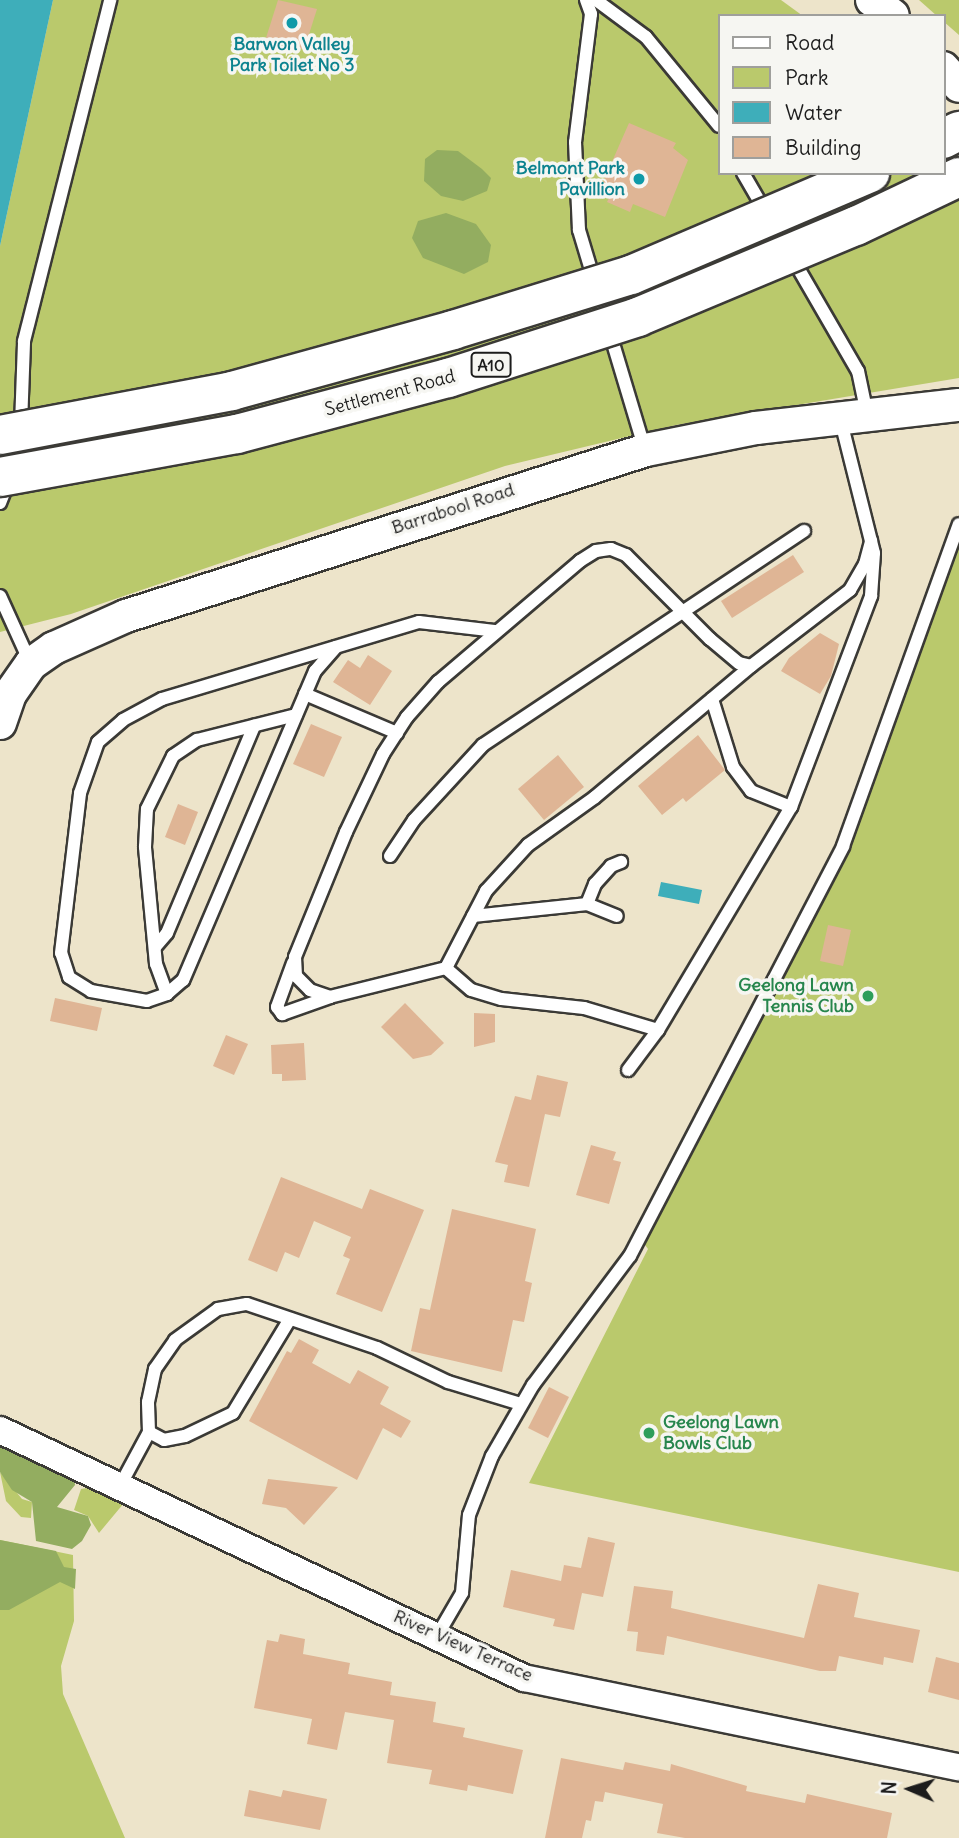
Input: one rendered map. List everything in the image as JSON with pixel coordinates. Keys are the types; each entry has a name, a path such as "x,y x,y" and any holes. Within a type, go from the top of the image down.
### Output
{"highway":[{"path":"0,435 232,391 453,330 631,275 865,175"},
{"name":"Settlement Road","path":"0,477 237,434 449,378 639,317 856,226 959,177"}],"street":[{"path":"872,0 890,14"},
{"path":"945,70 959,86"},
{"name":"Barrabool Road","path":"0,723 10,694 31,664 54,648 126,616 646,450 756,428 959,405"},
{"name":"River View Terrace","path":"0,1430 121,1484 524,1678 959,1767"}],"lane":[{"path":"0,503 20,452 24,341 110,0"},
{"path":"586,0 591,14 575,142 579,230 646,450"},
{"path":"596,0 646,37 718,125"},
{"path":"628,1070 658,1030 791,807 871,596 871,541 853,416 858,371 744,175"},
{"path":"437,1636 462,1593 469,1515 492,1455 521,1404 629,1256 843,846 959,524"},
{"path":"390,856 414,820 483,745 803,531"},
{"path":"751,666 739,663 626,555 611,549 596,551 580,561 439,682 397,733 346,831 276,1007 282,1014 330,997 446,968 486,891 528,845 595,797 751,666 849,590 865,564 871,541"},
{"path":"0,596 31,664"},
{"path":"336,647 321,661 305,694 183,980 167,994 147,1001 91,991 69,977 61,953 85,767 106,735 162,699 419,622 496,631"},
{"path":"305,694 397,733"},
{"path":"712,699 733,767 751,791 791,807"},
{"path":"167,994 155,947 145,847 147,809 173,756 197,740 296,715"},
{"path":"155,947 167,933 254,726"},
{"path":"587,904 595,884 611,866 621,862"},
{"path":"473,916 587,904 617,916"},
{"path":"295,957 296,976 310,990 330,997"},
{"path":"446,968 471,990 501,999 584,1008 658,1030"},
{"path":"121,1484 149,1432 148,1402 155,1369 175,1340 218,1309 247,1304 377,1349 448,1382 521,1404"},
{"path":"149,1432 164,1440 185,1436 233,1413 290,1319"}],"green space":[{"path":"53,0 781,0 800,14 718,14 718,175 945,175 945,146 959,159 959,378 676,425 505,466 71,614 0,632 0,246"},
{"path":"919,0 959,0 959,35 945,23 945,14 935,14"},
{"path":"437,150 458,151 482,169 491,178 487,191 463,201 441,196 424,181 425,159"},
{"path":"446,213 476,224 491,245 488,262 464,274 423,258 412,238 418,221"},
{"name":"Geelong Lawn Tennis Club","path":"959,546 959,1572 529,1483 648,1249 643,1242 851,838"},
{"path":"0,1445 74,1477 75,1485 57,1507 88,1516 91,1525 82,1541 72,1549 36,1541 32,1502 12,1490 0,1472"},
{"path":"0,1472 22,1499 32,1502 31,1518 21,1517 6,1501"},
{"path":"87,1488 124,1503 99,1533 88,1516 74,1510 81,1489"},
{"path":"0,1540 73,1555 74,1621 61,1666 63,1694 125,1838 0,1838"},
{"path":"0,1540 56,1551 64,1567 76,1569 75,1589 60,1582 9,1610 0,1610"}],"water":[{"path":"0,0 53,0 0,246"},
{"path":"661,882 702,890 699,904 658,896"}],"building":[{"name":"Barwon Valley Park Toilet No 3","path":"278,0 317,9 304,50 266,38"},
{"name":"Belmont Park Pavillion","path":"629,123 676,143 673,148 688,160 665,217 633,204 630,212 607,202 611,194 600,189"},
{"path":"793,555 804,572 732,618 721,601"},
{"path":"820,633 839,644 831,676 820,694 781,671 789,658"},
{"path":"368,655 392,671 370,705 333,682 348,660 360,668"},
{"path":"311,724 342,737 324,777 293,764"},
{"path":"698,735 725,770 686,802 683,798 662,815 638,786"},
{"path":"558,755 584,787 544,820 518,789"},
{"path":"178,804 198,812 185,845 165,837"},
{"path":"828,925 851,930 843,966 820,961"},
{"path":"55,998 102,1008 97,1031 50,1021"},
{"path":"405,1003 444,1043 431,1055 413,1059 381,1027"},
{"path":"474,1013 495,1014 495,1042 474,1047"},
{"path":"226,1035 248,1044 234,1075 213,1066"},
{"path":"304,1043 306,1080 282,1081 282,1074 272,1074 271,1045"},
{"path":"537,1075 568,1082 560,1117 545,1114 529,1187 504,1182 508,1165 495,1162 515,1096 531,1100"},
{"path":"591,1145 616,1152 613,1160 621,1162 609,1204 576,1195"},
{"path":"281,1177 362,1209 370,1189 424,1210 382,1312 336,1294 350,1259 343,1256 351,1237 314,1221 299,1258 285,1252 277,1272 248,1260"},
{"path":"452,1209 536,1229 525,1281 532,1283 524,1322 513,1320 502,1372 411,1351 420,1308 430,1310"},
{"path":"299,1339 319,1350 312,1363 350,1384 358,1370 389,1387 380,1404 411,1421 401,1438 383,1428 357,1480 249,1421 287,1351 291,1353"},
{"path":"549,1387 569,1397 548,1438 528,1428"},
{"path":"268,1479 338,1487 304,1525 286,1508 262,1504"},
{"path":"588,1537 615,1543 603,1597 582,1593 574,1630 553,1626 555,1619 503,1607 511,1570 561,1581 564,1565 581,1568"},
{"path":"818,1584 859,1593 854,1617 920,1630 913,1663 884,1657 883,1665 839,1656 836,1671 820,1671 667,1636 664,1655 636,1651 638,1632 627,1631 634,1586 673,1591 671,1608 804,1638"},
{"path":"280,1634 305,1639 303,1654 350,1663 348,1674 392,1682 390,1695 436,1702 433,1722 465,1728 463,1737 523,1750 513,1794 468,1785 467,1791 429,1784 432,1770 387,1763 394,1720 345,1712 337,1750 307,1744 312,1719 254,1708 267,1640 278,1642"},
{"path":"936,1657 959,1663 959,1700 928,1692"},
{"path":"561,1758 623,1770 625,1762 670,1771 671,1764 747,1786 746,1791 805,1803 807,1794 892,1813 887,1838 685,1838 657,1833 663,1804 605,1792 603,1802 595,1801 591,1821 586,1820 582,1838 545,1838"},
{"path":"249,1790 281,1797 283,1790 327,1799 320,1830 244,1816"}],"place":[{"name":"Barwon Valley Park Toilet No 3","path":"292,23"},
{"name":"Belmont Park Pavillion","path":"639,179"},
{"name":"Geelong Lawn Tennis Club","path":"868,996"},
{"name":"Geelong Lawn Bowls Club","path":"649,1433"}]}
